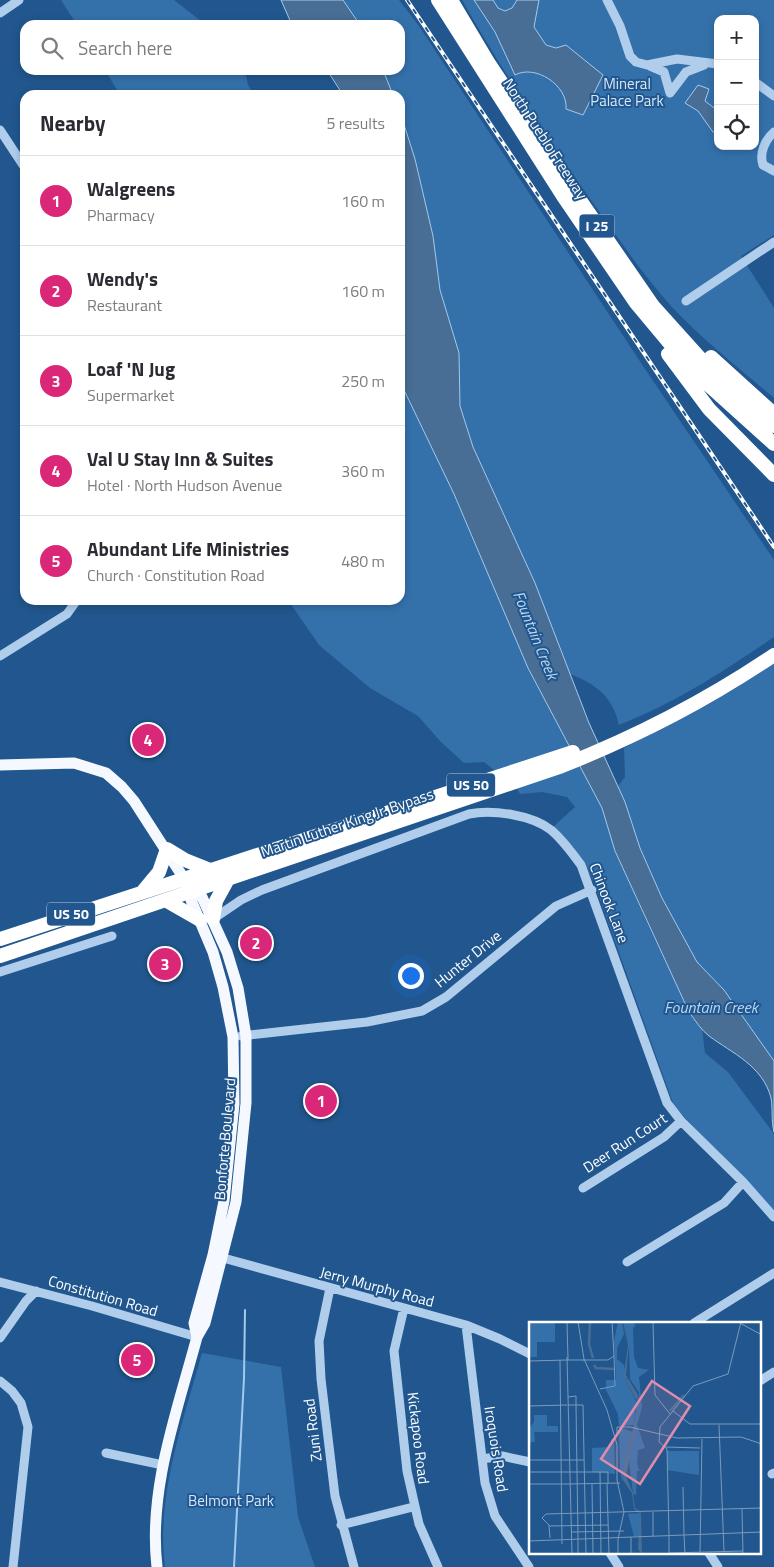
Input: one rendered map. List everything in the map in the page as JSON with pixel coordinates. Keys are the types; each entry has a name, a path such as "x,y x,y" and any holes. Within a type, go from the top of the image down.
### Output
{"highway":[{"path":"428,0 456,31"},
{"name":"North Pueblo Freeway","path":"438,0 563,196 636,303 692,370 774,444"},
{"name":"North Pueblo Freeway","path":"451,0 488,62 653,306 707,366 774,426"},
{"path":"636,303 692,388 732,435 774,475"},
{"path":"653,306 677,323 697,344 774,414"},
{"name":"Martin Luther King Jr. Bypass","path":"666,716 774,644"},
{"name":"Martin Luther King Jr. Bypass","path":"0,956 227,880 560,762 602,741 666,716 774,655"},
{"name":"Martin Luther King Jr. Bypass","path":"0,939 184,878 560,762"},
{"path":"143,891 159,872 167,849 185,860 210,870"},
{"path":"165,900 206,919 227,880"}],"main road":[{"name":"Bonforte Boulevard","path":"0,765 74,763 106,773 134,801 167,849 192,891 202,896 233,1038 233,1119 217,1257 205,1324 197,1337 163,1465 154,1538 157,1567"},
{"name":"Bonforte Boulevard","path":"206,919 227,952 238,988 246,1036 245,1122 236,1202 217,1257"}],"street":[{"path":"0,13 19,0"},
{"path":"607,0 620,26 630,56 636,62 658,67 664,72 670,93 686,72 698,66 713,64"},
{"path":"647,65 677,59 713,64"},
{"path":"759,85 774,96"},
{"path":"774,123 774,132 766,140 761,156 763,165 774,171"},
{"path":"0,130 20,160"},
{"path":"686,302 774,242"},
{"path":"0,656 66,614 73,605"},
{"name":"Chinook Lane","path":"206,919 262,890 469,814 485,811 501,812 549,829 568,848 581,865 592,890 659,1083 668,1103 681,1121 743,1182 774,1217"},
{"name":"Hunter Drive","path":"233,1038 367,1022 422,1011 446,997 556,906 592,890"},
{"path":"0,972 112,936"},
{"name":"Deer Run Court","path":"583,1188 664,1137 681,1121"},
{"path":"627,1262 724,1203 743,1182"},
{"name":"Jerry Murphy Road","path":"217,1257 466,1325 500,1338 529,1353"},
{"path":"696,1322 774,1273"},
{"name":"Constitution Road","path":"0,1282 197,1337"},
{"name":"Zuni Road","path":"330,1288 319,1341 319,1359 335,1496 341,1525 354,1567"},
{"path":"0,1338 36,1291"},
{"name":"Kickapoo Road","path":"404,1308 394,1351 413,1507 438,1567"},
{"name":"Iroquois Road","path":"466,1325 485,1483 495,1516 529,1567"},
{"path":"762,1380 774,1372"},
{"path":"0,1381 12,1391 21,1403 28,1427 12,1567"},
{"path":"106,1453 163,1465"},
{"path":"482,1459 502,1456 529,1462"},
{"path":"341,1525 413,1507"},
{"path":"611,1554 619,1567"},
{"path":"710,1554 718,1567"}],"green space":[{"path":"61,0 174,0 200,20 74,20"},
{"path":"343,0 399,0 419,26 645,369 774,560 774,637 699,686 619,725 608,699 588,682 570,674 535,583 473,447 460,406 459,353 440,290 433,236 415,159 405,128 405,90 391,90 385,75 405,75 405,20 357,20"},
{"name":"Mineral Palace Park","path":"462,0 774,0 774,235 741,256 774,308 774,398 696,331 652,283 561,157 510,79"},
{"path":"108,75 246,75 251,90 117,90"},
{"path":"405,392 454,494 528,668 602,808 615,851 650,929 689,1012 702,1029 705,1053 728,1072 774,1134 774,1212 674,1106 593,880 574,848 553,827 575,807 567,797 542,792 520,794 517,788 484,762 464,763 440,741 418,716 370,688 319,645 291,605 405,605"},
{"path":"774,662 774,1061 724,990 697,962 662,898 640,848 618,786 625,777 624,748 736,688"},
{"name":"Belmont Park","path":"202,1353 281,1367 298,1517 315,1567 165,1567 164,1513 168,1486 173,1459"}],"water":[{"path":"281,0 343,0 357,20 290,20"},
{"path":"474,0 493,0 498,8 505,11 512,8 517,0 539,0 534,27 546,45 556,48 566,45 603,75 583,115 566,109 562,92 549,79 532,72 523,72 515,75 495,32"},
{"path":"330,75 385,75 391,90 340,90"},
{"path":"698,85 709,89 705,101 714,108 714,133 698,111 685,103"},
{"name":"Fountain Creek","path":"405,128 415,159 433,236 440,290 459,353 460,406 473,447 535,583 589,723 625,802 640,848 662,898 697,962 724,990 774,1061 774,1132 771,1098 761,1077 746,1061 706,1034 689,1012 615,851 602,808 528,668 454,494 405,392"}],"waterway":[{"path":"234,1567 244,1378 245,1310"}],"railway":[{"path":"407,0 774,547"}],"place":[{"name":"Val U Stay Inn & Suites","path":"148,740"},
{"name":"Wendy's","path":"256,943"},
{"name":"Loaf 'N Jug","path":"165,964"},
{"name":"Walgreens","path":"321,1101"},
{"name":"Abundant Life Ministries","path":"137,1360"}]}
